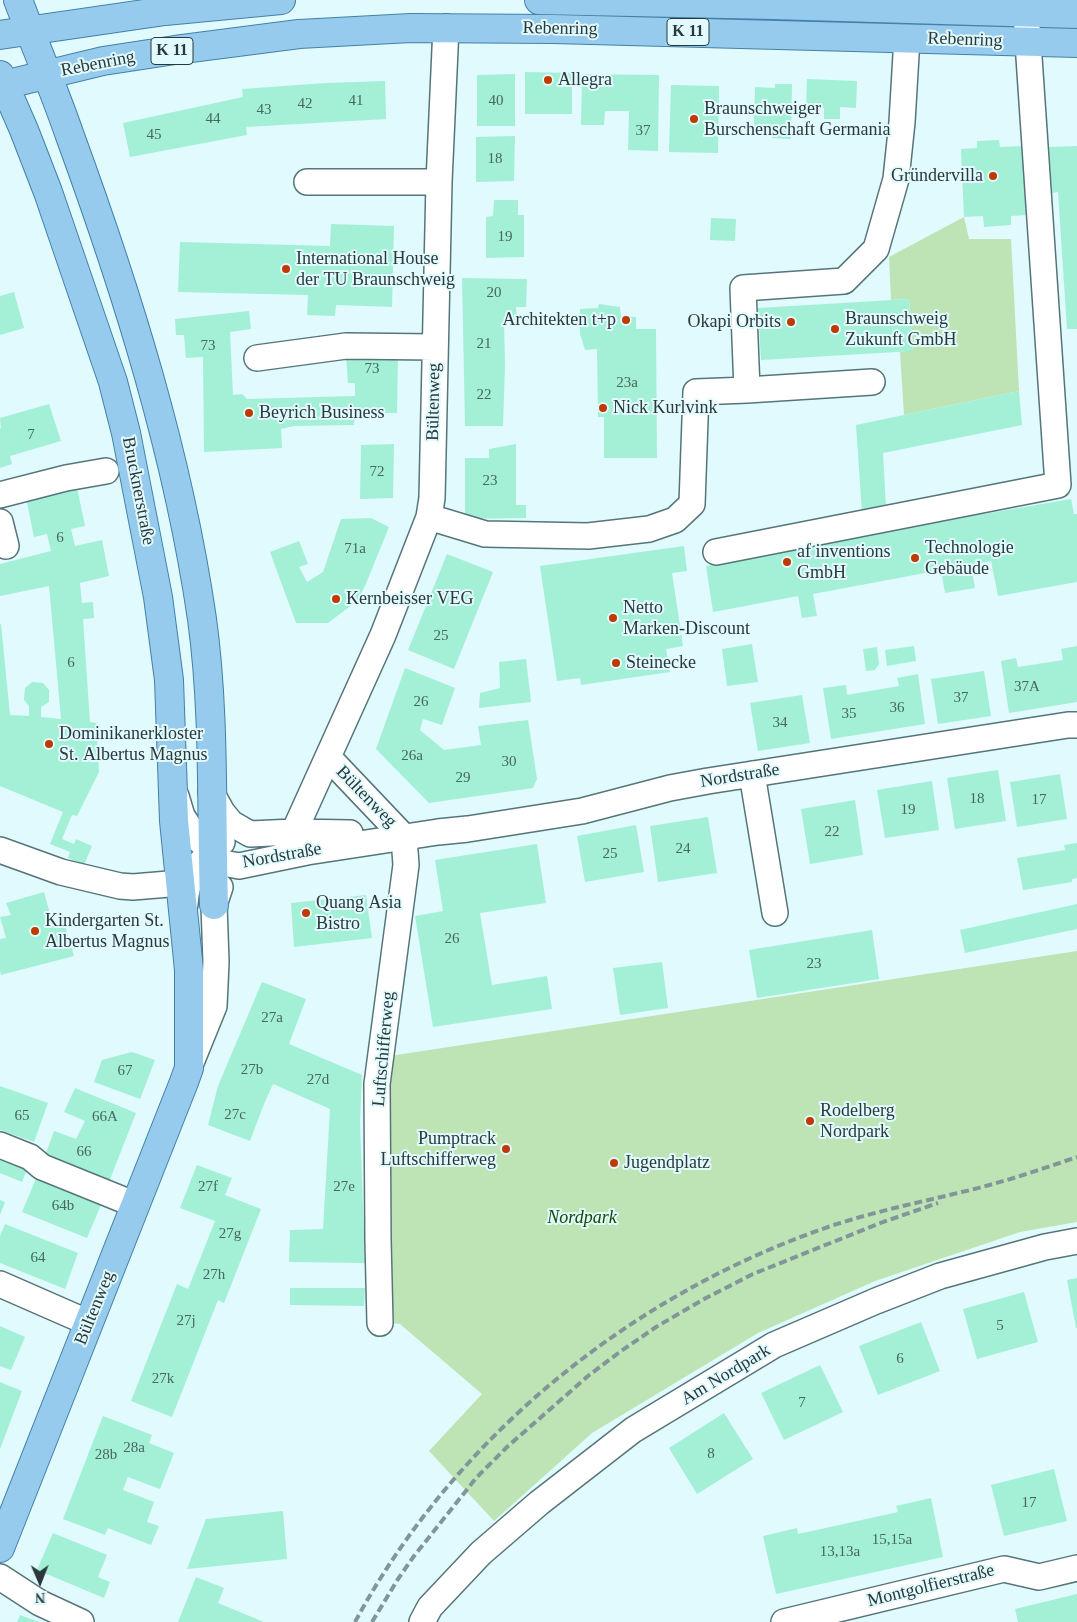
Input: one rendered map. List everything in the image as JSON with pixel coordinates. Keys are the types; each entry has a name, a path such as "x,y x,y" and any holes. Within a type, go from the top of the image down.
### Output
{"main road":[{"name":"Brucknerstraße","path":"18,0 94,205 131,317 160,414 178,490 202,620 210,727 212,851"},
{"name":"K 11","path":"29,30 165,11 281,0"},
{"name":"Rebenring","path":"539,0 1077,14"},
{"name":"Rebenring","path":"46,74 113,60 299,34 446,27 1077,43"},
{"path":"0,35 29,30"},
{"name":"K 11","path":"1,82 46,74"},
{"name":"Brucknerstraße","path":"1,82 30,146 54,210 101,344 126,434 158,597 167,662 170,690 174,821 184,916"},
{"name":"Bültenweg","path":"212,851 214,905"},
{"name":"Bültenweg","path":"0,1548 184,1082 188,1068 190,970 184,916"}],"street":[{"path":"716,552 1067,487 1026,12"},
{"name":"Bültenweg","path":"294,832 383,635 429,517 432,498 439,182 446,27"},
{"path":"747,390 742,288 844,281 876,249 896,179 902,122 907,38"},
{"path":"306,182 439,182"},
{"path":"257,358 346,346 435,347"},
{"path":"429,517 485,534 588,536 649,529 675,520 692,504 696,392 872,382"},
{"path":"0,495 106,470"},
{"name":"Nordstraße","path":"173,786 182,816 195,836 222,863 239,866 307,852 468,829 582,810 670,788 752,774 970,740 1077,726"},
{"name":"Bültenweg","path":"328,757 404,837"},
{"path":"752,774 775,913"},
{"name":"Nordstraße","path":"211,792 222,812 231,823 250,834 294,832 394,834 404,837"},
{"name":"Bültenweg","path":"184,916 186,892 193,873 202,860 223,842 232,837 250,834"},
{"name":"Luftschifferweg","path":"380,1323 377,1084 406,865 404,837"},
{"path":"0,850 61,872 120,886 133,887 181,883"},
{"name":"Bültenweg","path":"188,1068 214,1006 216,962 214,905 221,884 229,873 239,866"},
{"path":"0,1145 30,1157 42,1167 136,1205"},
{"name":"Am Nordpark","path":"426,1614 481,1553 539,1503 633,1430 774,1346 876,1301 940,1276 1045,1247 1077,1241"},
{"path":"0,1284 89,1323"},
{"name":"Montgolfierstraße","path":"784,1622 1004,1568 1039,1577 1077,1568"},
{"path":"0,1577 40,1603 81,1622"}],"green space":[{"path":"964,217 969,239 1011,239 1019,391 904,415 900,352 913,350 909,299 891,300 889,257"},
{"name":"Nordpark","path":"1077,951 1077,1222 1020,1232 875,1281 758,1333 592,1433 494,1521 429,1451 482,1394 400,1324 392,1323 390,1056"}],"building":[{"path":"525,72 572,73 572,114 525,114"},
{"path":"515,74 515,126 477,126 477,75"},
{"path":"582,74 659,75 658,151 628,150 629,111 605,111 604,125 581,125"},
{"path":"807,79 857,81 856,108 840,107 840,119 824,119 824,108 806,108"},
{"path":"385,81 386,119 246,127 247,135 130,157 123,123 243,97 242,89"},
{"path":"775,84 792,84 791,139 772,138 772,127 754,126 755,87 775,88"},
{"name":"Braunschweiger Burschenschaft Germania","path":"671,85 719,86 718,153 669,152"},
{"path":"515,136 514,181 476,182 476,137"},
{"name":"Gründervilla","path":"999,140 1000,147 1022,146 1026,215 1011,216 1011,225 984,227 983,216 964,217 961,149 977,148 977,141"},
{"path":"1077,146 1077,329 1067,329 1058,192 1052,193 1049,147"},
{"path":"494,200 518,200 518,215 524,215 524,257 486,258 486,217 493,216"},
{"path":"711,218 736,219 735,241 710,240"},
{"name":"International House der TU Braunschweig","path":"331,224 394,226 392,307 336,305 335,316 307,315 308,295 178,292 180,242 330,246"},
{"path":"462,278 527,279 526,307 516,307 517,324 504,323 503,426 465,426"},
{"path":"14,292 24,328 0,335 0,296"},
{"name":"Braunschweig Zukunft GmbH","path":"909,299 913,351 761,360 758,308"},
{"path":"599,304 620,307 621,316 636,317 636,329 656,329 657,458 604,458 604,417 598,417 597,349 585,350 580,334 580,309 598,308"},
{"path":"249,311 251,329 230,332 233,395 242,394 247,399 355,396 355,383 348,383 346,355 398,353 397,413 355,413 354,425 294,426 281,429 282,448 204,452 203,357 186,358 184,335 176,335 175,319"},
{"path":"1019,391 1022,425 883,453 886,508 862,513 856,425"},
{"path":"49,404 61,441 10,456 12,464 0,468 0,418"},
{"path":"394,444 393,498 360,499 361,445"},
{"path":"516,444 516,505 526,505 526,518 465,519 465,458 489,458 489,449"},
{"path":"76,483 85,526 71,529 75,546 102,540 109,576 80,583 82,603 93,602 94,618 83,619 90,722 96,723 99,772 77,816 72,815 62,839 74,844 76,839 92,846 84,865 68,858 70,852 50,844 63,812 0,786 0,624 10,715 29,716 29,706 24,700 25,688 32,682 43,683 49,690 49,702 41,707 41,717 61,719 49,586 0,596 0,564 51,551 47,534 34,537 25,493"},
{"name":"Technologie Gebäude","path":"1071,499 1074,514 1077,514 1077,582 998,596 991,561 971,565 975,588 945,593 941,570 813,594 817,616 802,618 798,596 713,612 706,566 919,526 919,524"},
{"path":"371,518 389,527 357,601 328,623 296,623 270,552 299,541 308,564 299,567 307,582 323,572 341,519"},
{"name":"Netto Marken-Discount","path":"684,546 687,571 672,573 683,646 666,649 670,672 581,685 580,678 557,681 540,566"},
{"path":"447,554 493,572 454,669 408,650"},
{"path":"752,644 758,682 727,686 722,649"},
{"path":"914,646 916,661 887,666 885,650"},
{"path":"1077,646 1077,702 1009,713 1001,661 1016,658 1018,667 1063,660 1061,649"},
{"path":"877,647 879,664 875,670 866,671 863,649"},
{"path":"526,659 531,702 479,708 480,693 500,688 499,662"},
{"path":"405,668 455,688 442,725 423,719 420,730 444,750 481,745 478,726 528,720 537,779 533,788 429,803 376,749"},
{"path":"984,671 991,716 938,724 931,679"},
{"path":"918,674 925,724 831,739 823,688 846,685 847,695 899,686 897,678"},
{"path":"802,695 810,743 758,751 750,703"},
{"path":"998,770 1006,821 955,829 947,778"},
{"path":"1060,774 1067,819 1017,827 1010,782"},
{"path":"932,781 939,830 885,838 877,790"},
{"path":"855,800 863,855 810,864 801,809"},
{"path":"708,817 717,873 658,882 650,826"},
{"path":"636,825 644,872 585,882 577,836"},
{"path":"1077,843 1077,878 1072,879 1072,882 1023,890 1017,858 1065,850 1064,845"},
{"path":"537,844 546,903 480,913 492,985 547,976 552,1009 433,1027 415,916 443,911 435,860"},
{"name":"Kindergarten St. Albertus Magnus","path":"44,892 53,925 64,922 74,956 1,975 0,939 6,938 0,917 11,915 6,903"},
{"path":"366,895 372,938 294,947 291,903"},
{"path":"1077,904 1077,929 965,953 960,930"},
{"path":"872,930 879,979 757,998 749,950"},
{"path":"662,962 668,1008 620,1015 613,968"},
{"path":"262,982 306,999 289,1044 362,1075 360,1122 365,1263 289,1262 290,1230 323,1229 330,1109 273,1084 250,1141 208,1125 218,1086"},
{"path":"132,1052 155,1060 140,1099 94,1082 102,1060"},
{"path":"0,1086 48,1103 34,1142 0,1130"},
{"path":"75,1088 136,1113 109,1182 45,1156 54,1131 76,1139 85,1121 64,1112"},
{"path":"0,1153 29,1164 22,1182 0,1173"},
{"path":"197,1165 232,1178 225,1195 261,1209 224,1303 218,1300 172,1417 131,1401 177,1284 188,1289 215,1221 180,1208"},
{"path":"38,1174 103,1200 87,1238 22,1212"},
{"path":"0,1200 5,1202 0,1215"},
{"path":"5,1224 78,1253 65,1289 0,1263 0,1236"},
{"path":"1077,1278 1077,1328 1076,1328 1067,1280"},
{"path":"290,1288 365,1288 364,1306 290,1305"},
{"path":"1024,1292 1038,1342 977,1359 963,1309"},
{"path":"921,1322 940,1371 878,1395 859,1346"},
{"path":"0,1326 25,1337 11,1370 0,1366"},
{"path":"820,1365 843,1412 784,1440 761,1393"},
{"path":"0,1382 22,1391 0,1449"},
{"path":"724,1413 753,1459 697,1494 669,1448"},
{"path":"103,1416 152,1435 149,1443 174,1453 160,1489 128,1477 123,1490 154,1502 147,1522 159,1526 151,1545 108,1528 105,1535 63,1519"},
{"path":"1054,1469 1067,1521 1004,1536 991,1485"},
{"path":"931,1498 943,1557 776,1594 763,1536 797,1528 798,1534 898,1512 896,1506"},
{"path":"283,1511 287,1559 187,1569 206,1519"},
{"path":"53,1533 107,1555 98,1577 110,1582 104,1598 37,1570"},
{"path":"196,1577 224,1588 218,1603 264,1622 178,1622"},
{"path":"1077,1594 1077,1622 1018,1622 1015,1609"},
{"path":"20,1615 39,1622 17,1622"}],"railway":[{"path":"355,1622 396,1555 443,1492 496,1434 554,1381 617,1333 684,1292 755,1256 828,1227 878,1212 991,1185 1077,1157"},
{"path":"372,1622 414,1556 477,1477 507,1447 588,1376 621,1351 656,1327 753,1274 883,1222 938,1203"}],"place":[{"name":"Allegra","path":"548,80"},
{"name":"Braunschweiger Burschenschaft Germania","path":"694,119"},
{"name":"Gründervilla","path":"993,176"},
{"name":"International House der TU Braunschweig","path":"286,269"},
{"name":"Architekten t+p","path":"626,320"},
{"name":"Okapi Orbits","path":"791,322"},
{"name":"Braunschweig Zukunft GmbH","path":"835,329"},
{"name":"Nick Kurlvink","path":"603,408"},
{"name":"Beyrich Business","path":"249,413"},
{"name":"Technologie Gebäude","path":"915,558"},
{"name":"af inventions GmbH","path":"787,562"},
{"name":"Kernbeisser VEG","path":"336,599"},
{"name":"Netto Marken-Discount","path":"613,618"},
{"name":"Steinecke","path":"616,663"},
{"name":"Dominikanerkloster St. Albertus Magnus","path":"49,744"},
{"name":"Quang Asia Bistro","path":"306,913"},
{"name":"Kindergarten St. Albertus Magnus","path":"35,931"},
{"name":"Rodelberg Nordpark","path":"810,1121"},
{"name":"Pumptrack Luftschifferweg","path":"506,1149"},
{"name":"Jugendplatz","path":"614,1163"}]}
